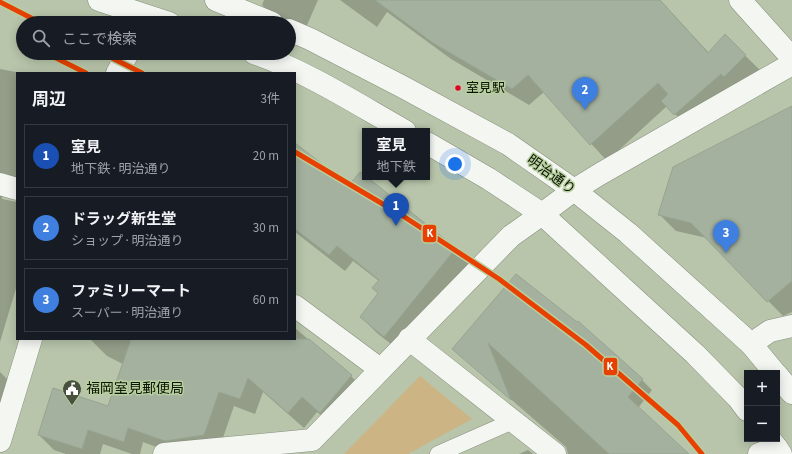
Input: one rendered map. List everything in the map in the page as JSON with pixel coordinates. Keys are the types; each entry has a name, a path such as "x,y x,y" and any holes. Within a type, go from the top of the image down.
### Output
{"street":[{"path":"99,0 150,13"},
{"path":"216,0 255,16"},
{"path":"740,0 792,58"},
{"name":"明治通り","path":"296,33 403,87 508,144 574,190 628,233 750,344 772,370"},
{"path":"118,72 124,60"},
{"path":"275,60 400,128"},
{"path":"164,454 310,447 380,369 511,236 574,190 792,64"},
{"path":"430,145 489,179 542,214 695,354 744,406"},
{"path":"0,184 16,189"},
{"path":"296,307 380,369"},
{"path":"750,344 770,331 792,326"},
{"path":"409,339 555,454"},
{"path":"0,442 31,340"},
{"path":"780,379 792,393"}],"lane":[{"path":"438,454 513,421"}],"shaded area":[{"path":"420,376 472,419 408,454 344,454"}],"building":[{"path":"375,0 660,0 708,53 725,34 746,55 724,77 721,74 674,115 661,101 668,94 658,83 590,145 528,75 512,89 433,43"},
{"path":"792,106 792,281 767,302 691,223 658,215 673,167"},
{"path":"296,144 349,185 360,172 362,173 362,180 371,180 456,248 384,337 360,317 378,293 372,288 379,280 337,246 329,255 296,230"},
{"path":"516,274 577,322 578,321 643,379 628,397 689,454 609,454 488,343 511,400 452,349"},
{"path":"309,339 352,375 320,413 302,397 288,413 248,378 240,399 219,392 204,435 165,441 128,428 124,442 88,430 82,449 38,435 53,388 108,406 131,340"}],"transit line":[{"name":"K","path":"0,2 27,16"},
{"name":"K","path":"60,60 84,72"},
{"name":"K","path":"116,60 140,72"},
{"name":"K","path":"296,153 403,216 499,279 586,345 678,425 702,454"}],"place":[{"name":"室見駅","path":"458,88"},
{"name":"ドラッグ新生堂","path":"585,110"},
{"name":"室見","path":"396,226"},
{"name":"ファミリーマート","path":"726,253"},
{"name":"福岡室見郵便局","path":"72,406"}]}
